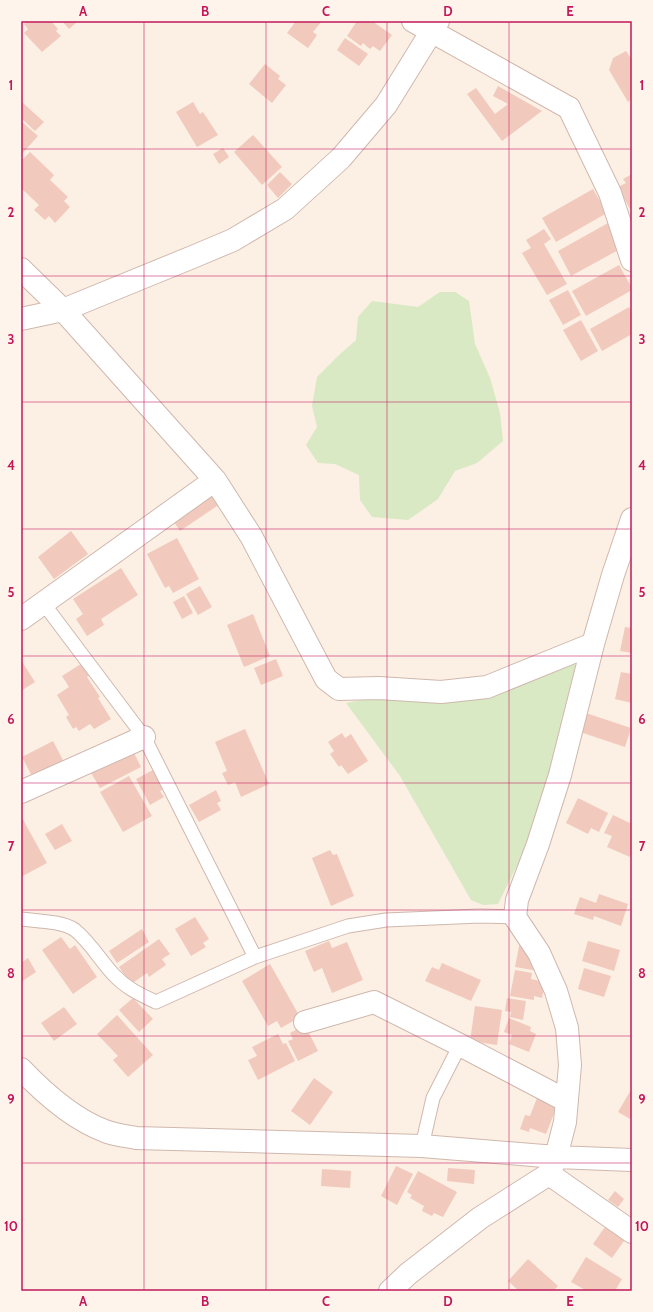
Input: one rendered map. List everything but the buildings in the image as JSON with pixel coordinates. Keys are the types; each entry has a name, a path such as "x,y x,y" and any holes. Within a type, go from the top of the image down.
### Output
{"street":[{"path":"414,21 435,27 569,108 610,193 632,260"},
{"path":"21,320 63,310 233,240 285,209 341,158 386,106 435,27"},
{"path":"21,269 63,310 215,480 251,536 326,679 339,689 379,688 441,692 487,687 593,644"},
{"path":"21,619 44,604 215,480"},
{"path":"390,1291 408,1274 480,1218 552,1165 565,1122 570,1065 567,1028 556,991 539,953 515,917 517,900 538,844 560,775 593,644 622,573 632,518"},
{"path":"21,792 144,738"},
{"path":"305,1022 374,1002 567,1101"},
{"path":"21,1069 34,1083 62,1106 81,1119 106,1132 136,1138 422,1146 552,1165 632,1160"},
{"path":"552,1165 632,1232"}],"lane":[{"path":"44,604 144,738 255,957"},
{"path":"21,919 53,922 74,929 92,947 113,974 134,992 156,1002 255,957 348,926 386,920 480,916 515,917"},
{"path":"422,1146 433,1098 460,1045"}],"green space":[{"path":"440,292 455,292 469,301 475,344 490,378 500,413 503,441 477,463 455,471 438,499 408,520 372,517 360,500 359,475 335,464 318,463 306,445 317,427 312,406 317,377 356,340 358,317 372,301 418,307"},
{"path":"569,662 580,667 530,839 498,904 483,905 471,900 400,776 346,703"}]}
